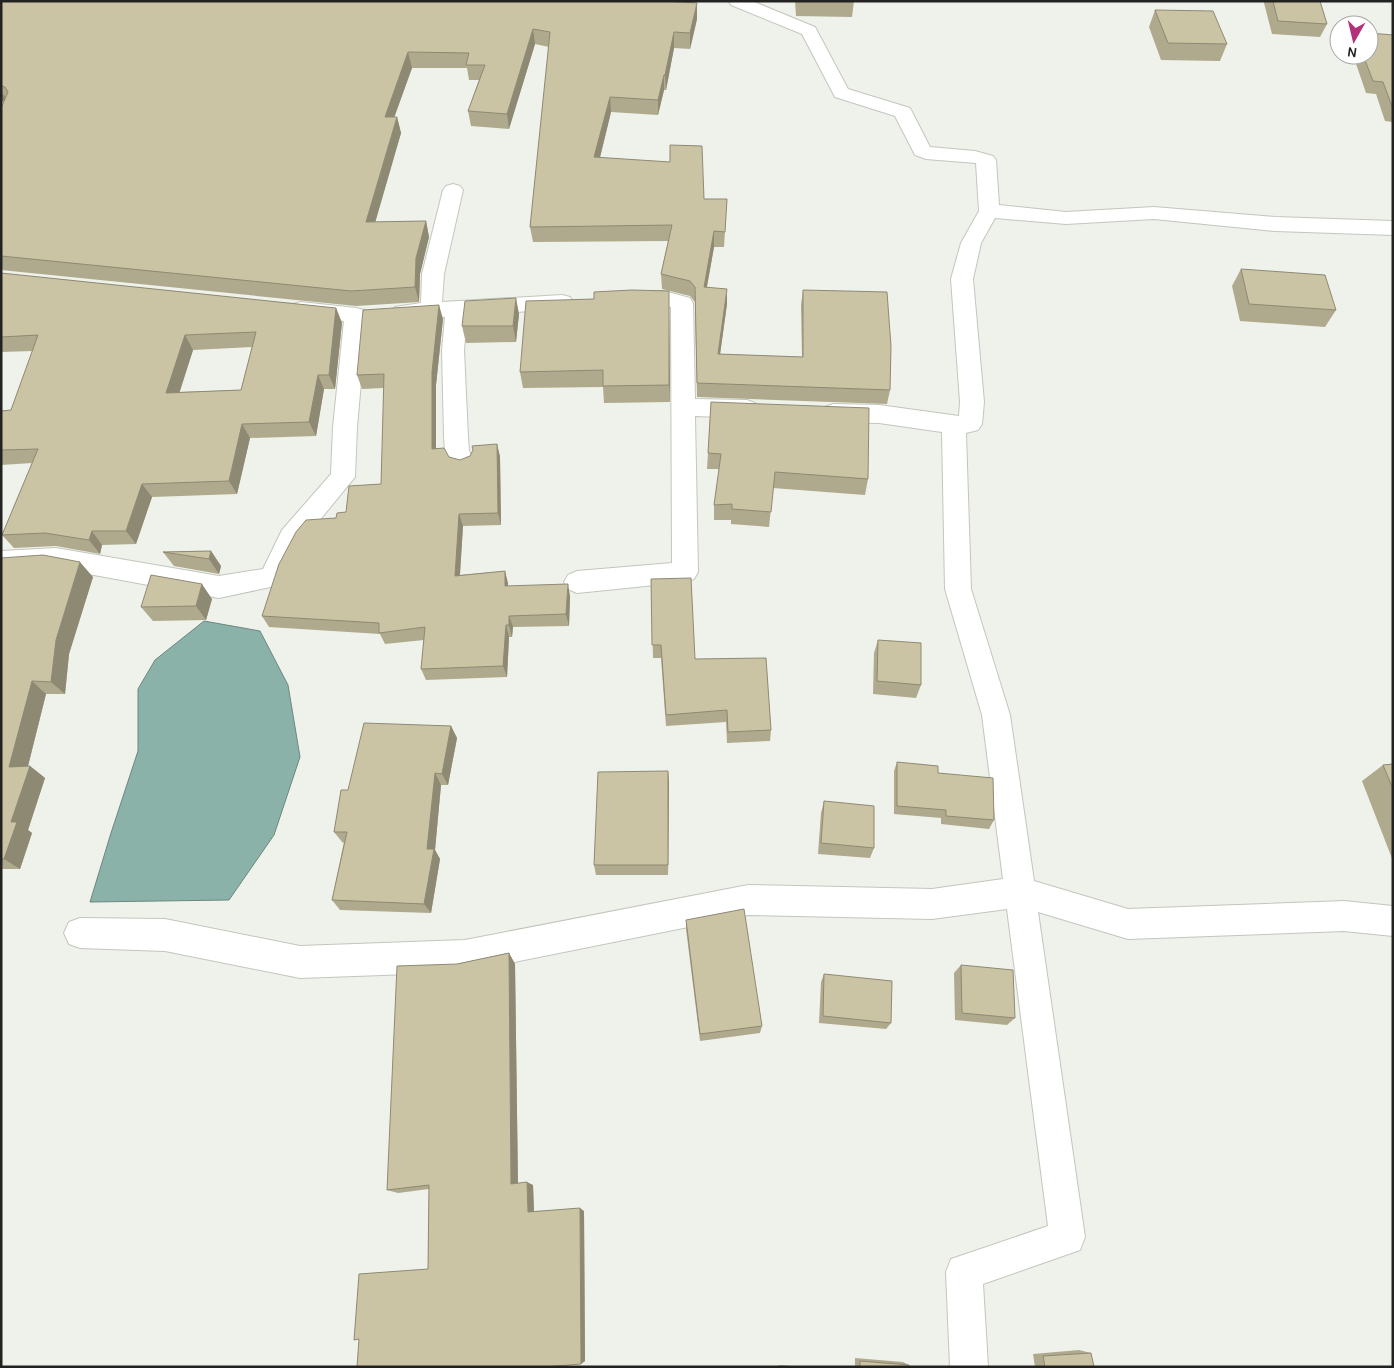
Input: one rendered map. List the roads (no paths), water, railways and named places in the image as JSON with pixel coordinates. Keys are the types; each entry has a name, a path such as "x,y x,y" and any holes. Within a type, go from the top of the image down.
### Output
{"street":[{"path":"738,1 809,32 841,93 903,112 922,150 926,153 975,157 986,160 989,211 971,243 962,279 972,402 970,424 954,425 879,414 816,412"},
{"path":"431,310 433,274 453,190"},
{"path":"989,211 1066,218 1154,213 1275,224 1393,228"},
{"path":"577,582 685,572 682,303 664,298 614,299"},
{"path":"278,307 372,314 584,301"},
{"path":"457,309 453,350 456,437 457,451 463,462"},
{"path":"1,561 56,558 220,587 271,578 291,537 343,477 345,427 372,314"},
{"path":"683,407 763,410"},
{"path":"954,425 958,589 996,715 1067,1237 964,1272 969,1367"},
{"path":"80,933 165,935 300,962 465,956 748,900 932,904 1020,892 1128,924 1344,916 1393,921"}],"water":[{"path":"204,621 260,631 288,685 300,757 274,835 229,900 90,902 138,751 138,689 155,660"}]}
